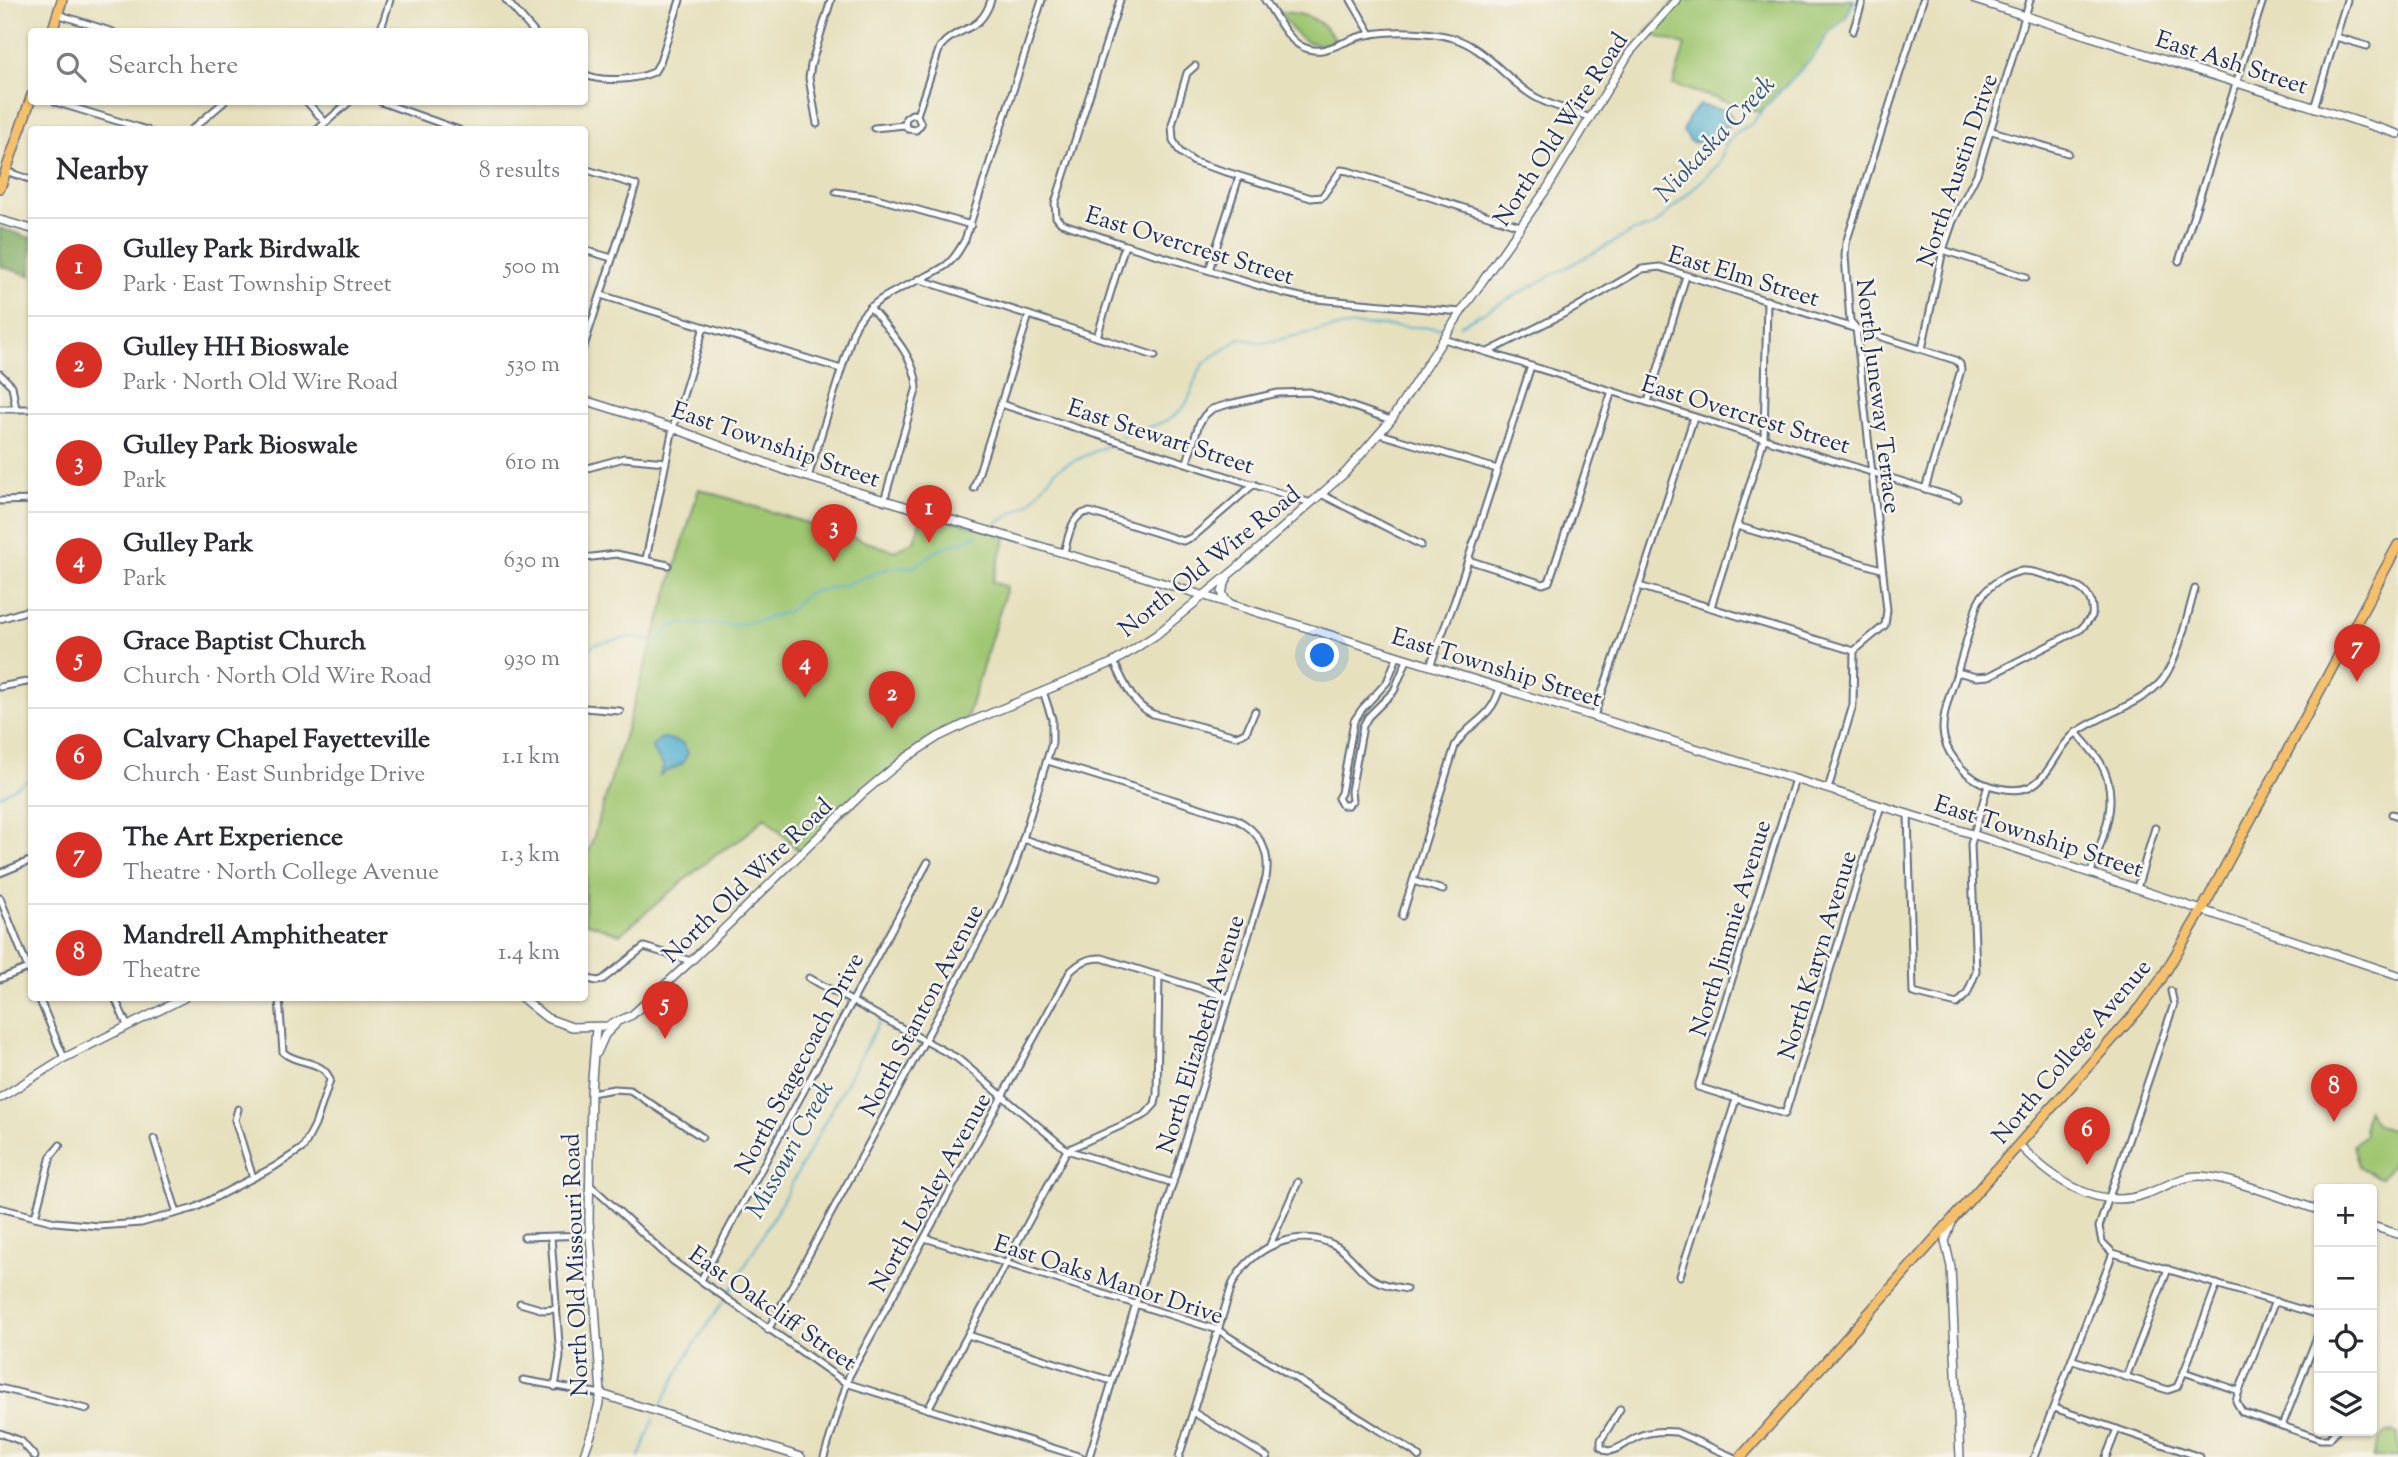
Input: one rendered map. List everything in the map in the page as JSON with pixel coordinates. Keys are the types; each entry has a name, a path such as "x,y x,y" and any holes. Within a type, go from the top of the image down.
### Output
{"main road":[{"path":"53,28 62,0"},
{"path":"0,188 28,105"},
{"name":"North College Avenue","path":"1741,1457 2141,1006 2160,981 2202,910 2398,545"}],"street":[{"path":"381,28 389,1 382,0"},
{"path":"506,0 530,28"},
{"path":"588,76 607,80 649,74 657,68 678,0"},
{"path":"817,124 809,78 831,0"},
{"path":"874,128 905,125 911,130 918,129 921,122 917,115 940,47 948,39 981,21 991,0"},
{"path":"808,477 856,324 870,307 946,265 957,254 971,225 1042,0"},
{"name":"East Overcrest Street","path":"1121,0 1054,210 1056,217 1068,227 1305,298 1461,312"},
{"path":"1265,0 1294,41 1310,50 1331,49 1371,34 1436,35 1454,38 1482,53 1532,95 1590,118"},
{"path":"1350,0 1371,34"},
{"name":"North Old Wire Road","path":"526,1001 555,1022 572,1027 596,1028 621,1020 639,1010 862,794 904,759 938,737 1114,662 1152,638 1311,503 1345,473 1391,420 1461,312 1548,187 1630,52 1676,0"},
{"path":"1853,31 1863,0"},
{"name":"North Juneway Terrace","path":"1854,651 1885,625 1887,610 1856,328 1850,321 1846,243 1923,0"},
{"name":"East Ash Street","path":"1975,0 2398,134"},
{"name":"North Austin Drive","path":"1922,349 1943,250 1953,221 1977,174 2031,0"},
{"path":"2179,261 2262,0"},
{"path":"2314,108 2347,0"},
{"path":"57,14 101,28"},
{"path":"2336,37 2367,46"},
{"path":"1195,66 1187,73 1172,125 1173,140 1180,152 1194,162 1311,198 1322,197 1341,170 1348,170 1520,226"},
{"path":"65,105 134,126"},
{"path":"196,126 220,105"},
{"path":"310,105 325,122"},
{"path":"321,126 345,105"},
{"path":"389,105 446,126"},
{"path":"905,125 907,116 917,115"},
{"path":"425,126 427,120"},
{"path":"1992,131 2068,153"},
{"path":"588,170 636,184 588,334"},
{"path":"5,171 28,179"},
{"path":"1209,271 1239,177"},
{"path":"836,192 873,197 971,225"},
{"path":"0,220 28,228"},
{"path":"1097,337 1125,245"},
{"path":"1943,250 2026,276"},
{"path":"588,251 612,258"},
{"name":"East Elm Street","path":"1488,352 1575,308 1642,269 1660,267 1922,349"},
{"path":"1648,402 1686,276"},
{"path":"918,279 1155,356"},
{"path":"601,295 842,369"},
{"path":"1711,607 1764,439 1767,300"},
{"path":"870,307 911,362 916,373 917,387 884,501"},
{"path":"974,488 1029,315"},
{"path":"646,559 673,428 704,327"},
{"name":"East Overcrest Street","path":"1444,339 1958,499"},
{"path":"1922,349 1955,360 1961,367 1925,489"},
{"path":"1430,666 1468,560 1531,366"},
{"path":"0,374 12,386 16,409"},
{"path":"1468,560 1543,584 1549,582 1612,391"},
{"path":"1187,462 1199,424 1205,415 1229,404 1278,393 1310,392 1391,420"},
{"name":"East Township Street","path":"588,401 673,428 752,459 808,477 1064,552 1972,834 2398,975"},
{"name":"East Stewart Street","path":"1001,404 1311,503"},
{"path":"0,409 28,409"},
{"path":"1594,716 1693,417"},
{"path":"1380,434 1497,469"},
{"path":"588,467 624,458 665,461"},
{"path":"1064,552 1074,521 1078,514 1083,512 1183,541 1193,537 1254,484"},
{"path":"1321,494 1421,545"},
{"path":"0,501 28,500"},
{"path":"1737,526 1881,569"},
{"path":"588,558 616,554 668,565"},
{"path":"1957,672 1976,677 1989,676 2081,629 2091,621 2092,605 2088,594 2077,585 2031,571 2011,574 1990,586 1978,602 1957,672 1945,714 1943,732 1958,765 1970,778 2008,790 2026,788 2038,781 2065,742 2076,733 2148,692 2162,680 2172,662 2195,589"},
{"path":"1231,572 1222,592 1225,599 1235,606"},
{"path":"1639,586 1854,651 1853,705 1828,789"},
{"path":"0,619 28,610"},
{"path":"1396,657 1387,682 1359,713 1353,725 1338,798 1342,805 1348,805 1352,801 1351,791 1363,726 1368,717 1394,691 1407,660"},
{"path":"1114,662 1134,700 1145,711 1153,714 1236,736 1246,733 1255,710"},
{"path":"0,687 28,682"},
{"path":"1402,916 1455,746 1463,734 1493,708 1500,688"},
{"name":"North Stanton Avenue","path":"768,1330 1010,881 1048,761 1053,727 1043,691"},
{"path":"588,708 620,711"},
{"path":"2076,733 2100,762 2108,780 2111,799 2109,817 2091,872"},
{"name":"North Elizabeth Avenue","path":"1048,761 1236,818 1257,835 1267,859 1266,878 1089,1457"},
{"name":"North Jimmie Avenue","path":"1735,1099 1698,1087 1795,779"},
{"path":"1908,814 1913,993 1957,1004 1964,999 1976,977 1972,834 1988,785"},
{"name":"North Karyn Avenue","path":"1735,1099 1785,1114 1881,806"},
{"path":"2137,888 2155,828"},
{"path":"1023,839 1156,881"},
{"path":"0,873 28,862"},
{"name":"North Stagecoach Drive","path":"701,1280 928,862"},
{"path":"1413,881 1443,890"},
{"path":"0,898 27,968 0,979"},
{"path":"588,979 602,980 644,947 691,961"},
{"name":"North Loxley Avenue","path":"824,1457 846,1383 1070,972 1090,958 1102,958 1159,975"},
{"path":"928,1409 1068,1150 1145,1115 1155,1104 1159,975 1229,998"},
{"path":"809,978 957,1058 1068,1150 1173,1183"},
{"path":"2171,991 2174,1003 2108,1197 2099,1232 2105,1246 2113,1253 2314,1313"},
{"path":"40,1001 64,1058"},
{"path":"116,1001 127,1026"},
{"path":"0,1098 64,1058 178,1001"},
{"path":"0,1208 77,1225 141,1223 208,1202 303,1149 319,1115 330,1080 325,1070 290,1058 283,1052 279,1001"},
{"path":"594,1061 605,1035 621,1020"},
{"name":"North Old Missouri Road","path":"583,1457 593,1430 601,1394 589,1184 596,1028"},
{"path":"591,1093 614,1089 630,1090 702,1137"},
{"path":"1680,1276 1735,1099"},
{"path":"238,1109 234,1120 253,1178"},
{"path":"154,1139 177,1213"},
{"path":"2019,1144 2056,1179 2081,1191 2108,1197 2140,1196 2182,1180 2201,1176 2314,1208"},
{"path":"35,1217 51,1156 60,1145"},
{"path":"1270,1245 1298,1182"},
{"name":"East Oakcliff Street","path":"589,1184 673,1261 846,1383 1081,1457"},
{"path":"1954,1217 1945,1241 1951,1267 1960,1457"},
{"path":"2377,1228 2398,1234"},
{"path":"524,1237 590,1235"},
{"path":"551,1237 560,1357 555,1387"},
{"name":"East Oaks Manor Drive","path":"925,1238 1218,1331 1419,1457"},
{"path":"1179,1457 1236,1276 1247,1262 1270,1245 1293,1239 1326,1242 1349,1255 1374,1280 1406,1289"},
{"path":"1931,1241 1948,1258"},
{"path":"2034,1457 2113,1253"},
{"path":"2126,1377 2168,1269"},
{"path":"2073,1360 2168,1390 2176,1387 2217,1284"},
{"path":"2275,1301 2239,1391 2236,1401 2239,1410 2320,1439 2331,1436"},
{"path":"520,1303 538,1309 556,1309"},
{"path":"968,1335 1112,1381"},
{"path":"2282,1426 2314,1345"},
{"path":"2184,1372 2239,1391"},
{"path":"523,1380 601,1394 801,1457"},
{"path":"0,1388 87,1409"},
{"path":"2054,1408 2200,1457"},
{"path":"1620,1409 1601,1440 1601,1447 1606,1451 1615,1450 1639,1436 1668,1431 1733,1457"},
{"path":"1193,1412 1267,1457"},
{"path":"2106,1457 2117,1429"},
{"path":"0,1433 20,1441 35,1457"},
{"path":"2171,1457 2174,1448"}],"green space":[{"path":"1676,0 1853,0 1845,19 1831,30 1812,58 1760,112 1673,85 1685,45 1646,33"},
{"path":"1279,12 1313,19 1337,42 1317,44 1302,39"},
{"path":"0,228 28,237 28,275 0,266"},
{"path":"699,489 895,551 914,541 923,513 1007,535 992,582 1007,587 965,724 904,759 801,853 765,817 620,934 588,923 588,855"},
{"path":"2367,1110 2378,1126 2398,1132 2396,1157 2381,1178 2359,1166 2353,1145 2365,1135"},
{"path":"2392,1432 2398,1434 2398,1457 2373,1457 2382,1437"}],"water":[{"path":"1699,105 1728,111 1733,120 1708,140 1691,142 1683,131 1690,115"},
{"path":"665,738 682,743 688,753 682,764 660,775 664,766 652,747"}],"waterway":[{"name":"Niokaska Creek","path":"1460,325 1634,231 1652,227 1657,223 1719,164 1725,146 1736,132 1750,125 1812,58 1828,33 1845,19 1855,0"},
{"name":"Niokaska Creek","path":"1120,437 1159,424 1177,414 1189,398 1201,368 1239,338 1264,343 1355,325 1442,328"},
{"name":"Niokaska Creek","path":"992,526 1030,503 1055,471 1111,444"},
{"name":"Niokaska Creek","path":"588,649 595,644 636,637 653,641 661,638 671,627 681,624 737,625 762,620 789,611 808,593 844,585 889,568 915,567 936,551 977,535"},
{"name":"Niokaska Creek","path":"0,796 28,779"},
{"name":"Missouri Creek","path":"729,1293 778,1209 879,1022"},
{"name":"Missouri Creek","path":"661,1405 691,1349 723,1302"},
{"name":"Missouri Creek","path":"639,1457 654,1419"}],"place":[{"name":"Gulley Park Birdwalk","path":"929,543"},
{"name":"Gulley Park Bioswale","path":"834,562"},
{"name":"The Art Experience","path":"2357,682"},
{"name":"Gulley Park","path":"805,698"},
{"name":"Gulley HH Bioswale","path":"892,729"},
{"name":"Grace Baptist Church","path":"665,1039"},
{"name":"Mandrell Amphitheater","path":"2334,1122"},
{"name":"Calvary Chapel Fayetteville","path":"2087,1165"}]}
